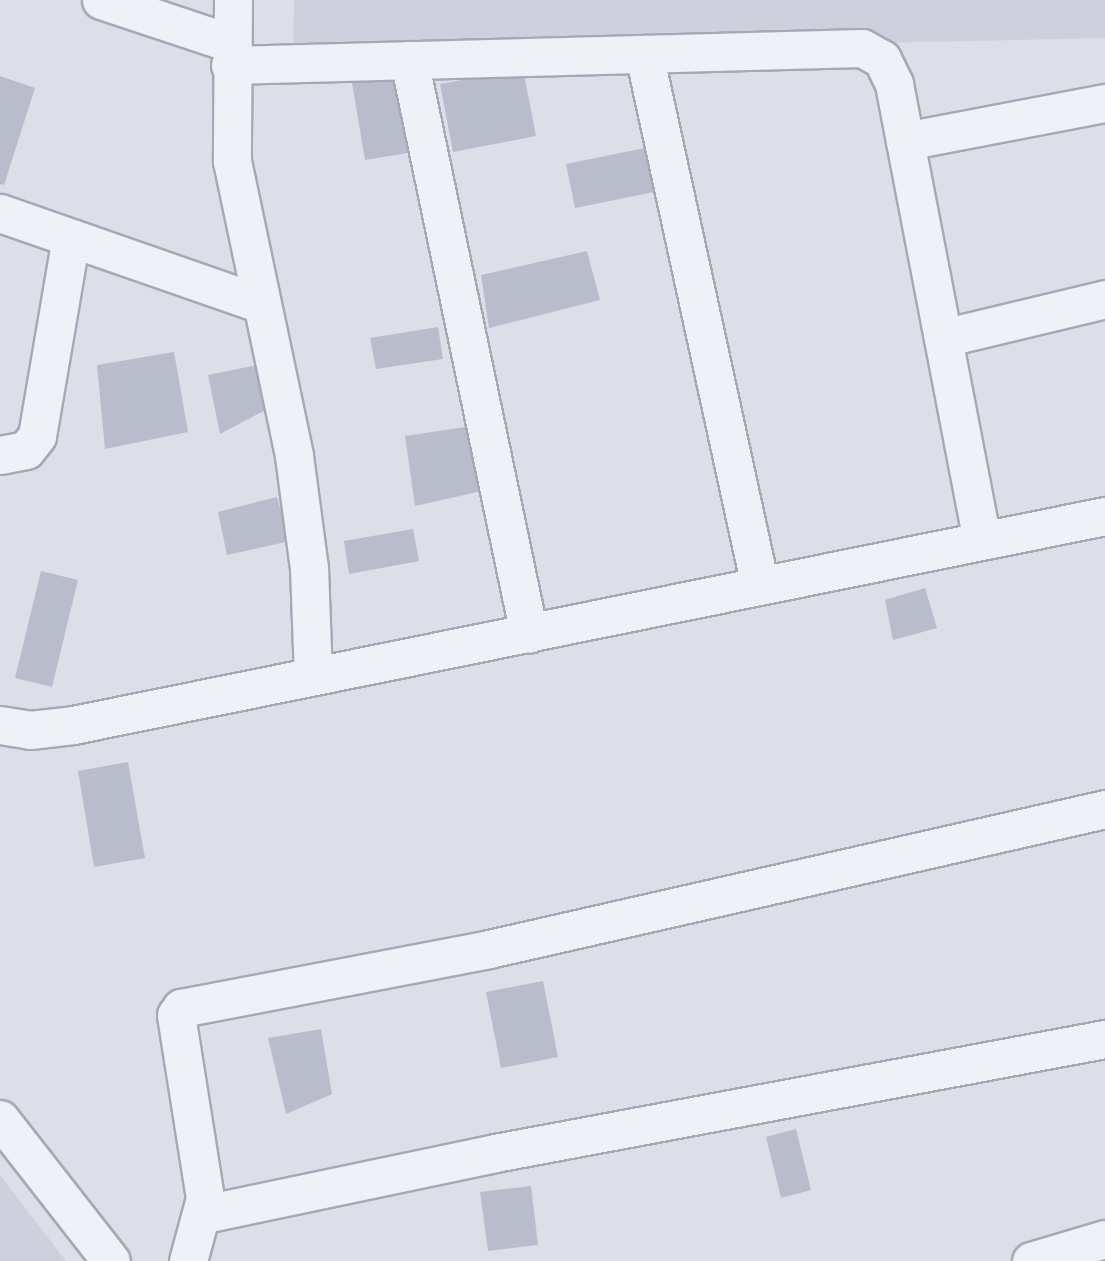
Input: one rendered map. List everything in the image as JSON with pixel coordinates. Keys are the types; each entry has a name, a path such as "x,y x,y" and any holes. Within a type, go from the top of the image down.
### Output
{"street":[{"path":"101,0 230,54 409,60 863,48 882,59 894,84 982,540"},
{"path":"233,0 230,54 232,161 294,456 309,568 313,676"},
{"path":"644,54 760,586"},
{"path":"409,60 529,634"},
{"path":"905,141 1105,103"},
{"path":"0,213 261,304"},
{"path":"0,455 26,450 37,436 71,238"},
{"path":"943,338 1105,299"},
{"path":"0,725 30,730 73,725 1105,516"},
{"path":"188,1261 204,1214 204,1183 176,1014 181,1008 489,949 1105,809"},
{"path":"204,1214 495,1153 1105,1039"},
{"path":"0,1119 111,1261"},
{"path":"1031,1261 1105,1238"}],"shaded area":[{"path":"294,0 1105,0 1105,38 293,56"},
{"path":"0,1175 66,1261 0,1261"}],"building":[{"path":"400,69 413,152 365,160 351,77"},
{"path":"523,69 536,136 453,152 440,84"},
{"path":"0,76 35,88 4,185 0,184"},
{"path":"645,148 654,192 575,208 566,164"},
{"path":"587,251 600,300 489,328 481,275"},
{"path":"438,327 443,359 376,369 370,338"},
{"path":"174,352 188,432 105,449 97,365"},
{"path":"267,363 275,405 220,434 208,375"},
{"path":"472,426 482,491 415,506 405,436"},
{"path":"277,497 290,541 227,555 218,512"},
{"path":"413,529 419,561 349,574 344,541"},
{"path":"41,571 78,580 52,687 15,678"},
{"path":"925,588 937,628 893,640 885,600"},
{"path":"128,762 145,858 94,867 78,771"},
{"path":"543,981 558,1057 501,1068 486,992"},
{"path":"321,1029 332,1094 286,1114 268,1038"},
{"path":"796,1129 811,1190 781,1198 766,1137"},
{"path":"531,1186 538,1245 488,1251 480,1192"}]}
